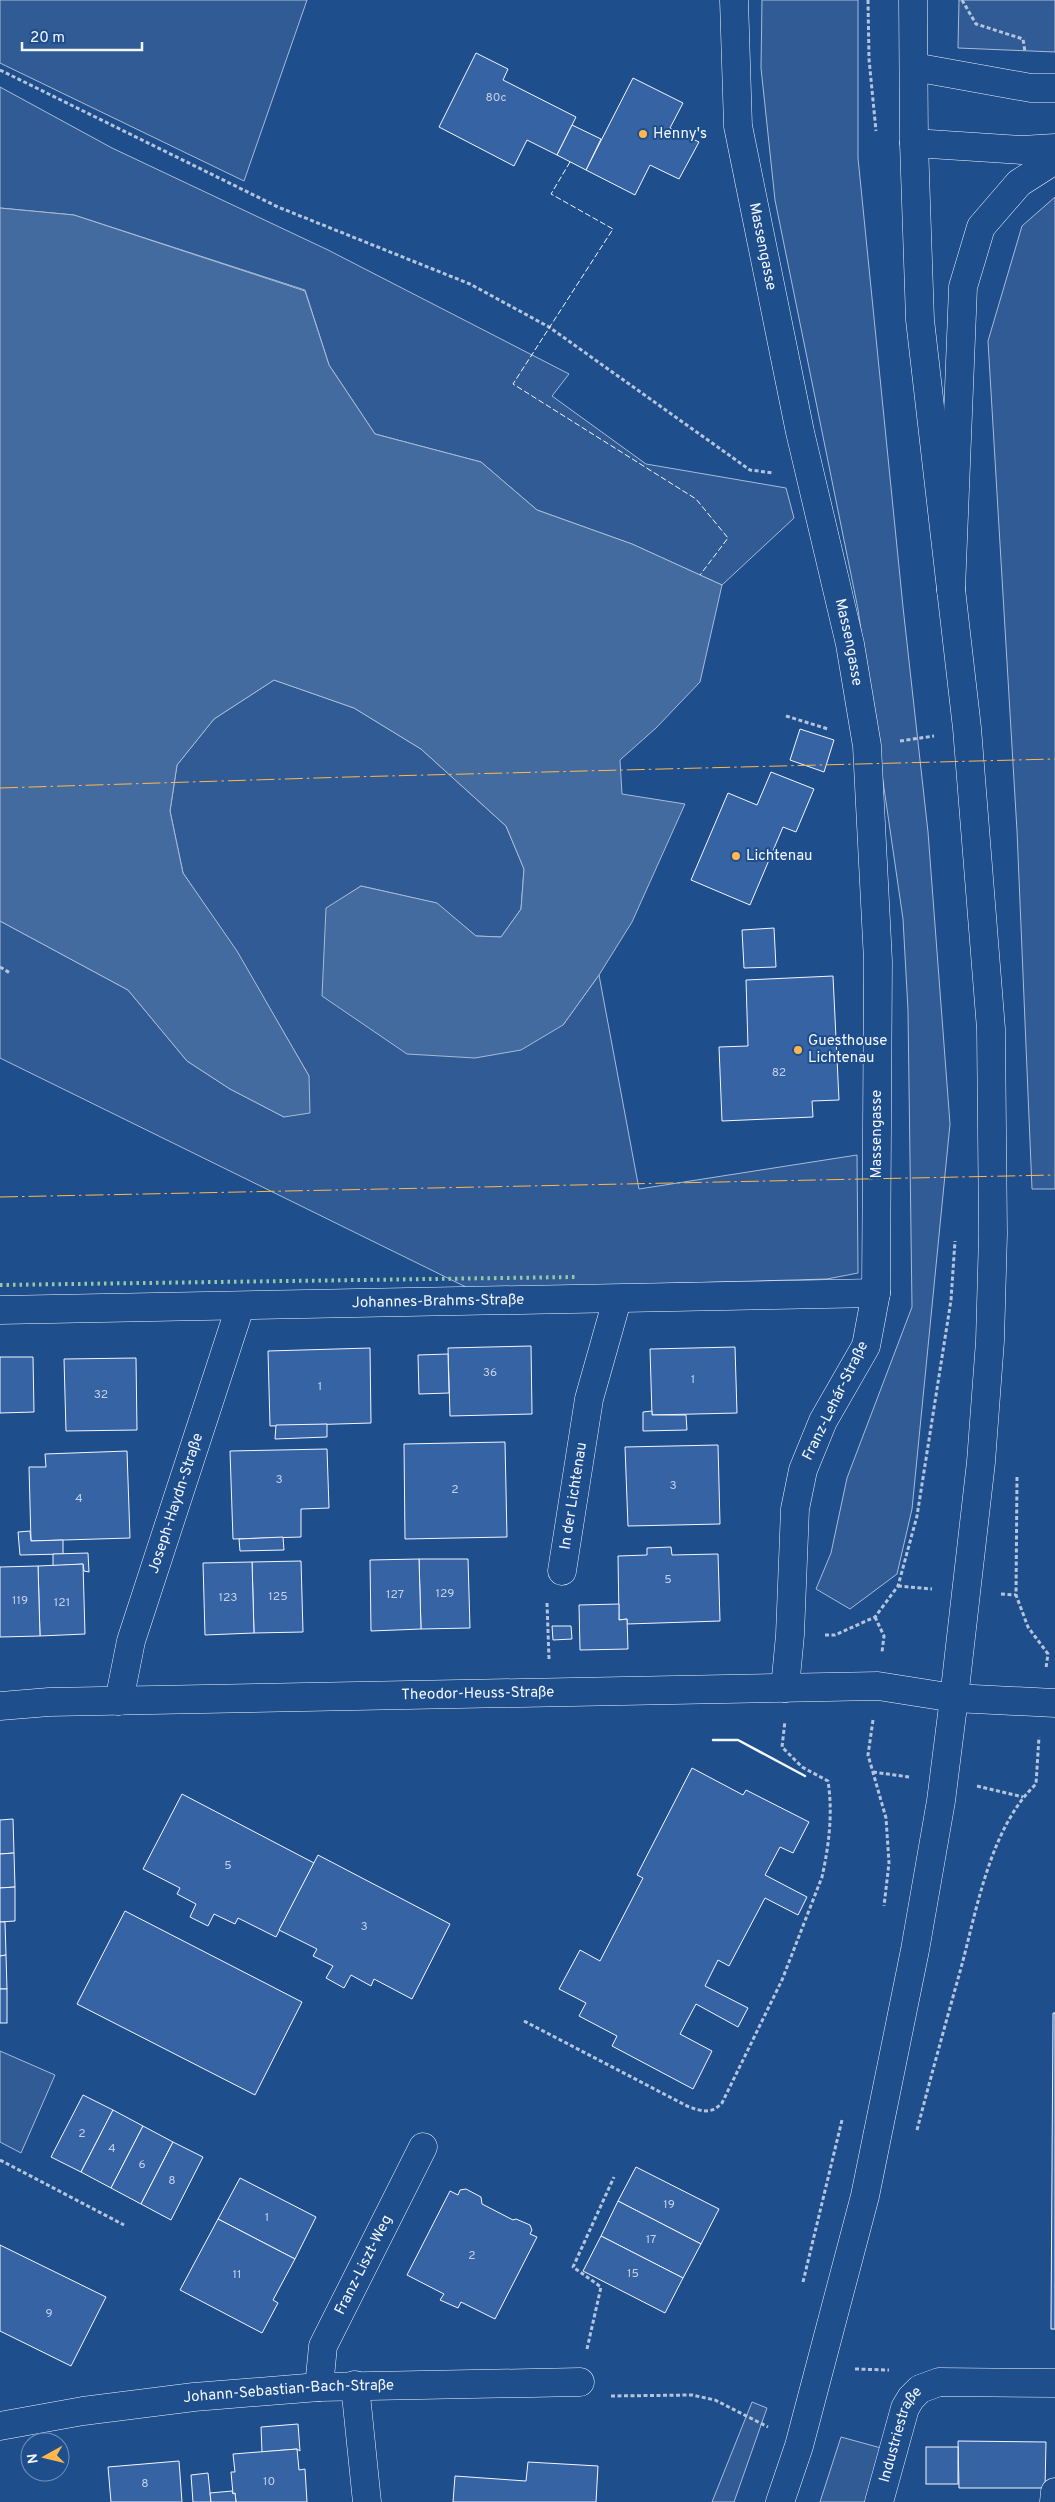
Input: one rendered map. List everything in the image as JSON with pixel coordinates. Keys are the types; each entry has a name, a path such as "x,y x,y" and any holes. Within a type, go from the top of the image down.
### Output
{"main road":[{"name":"Massengasse","path":"734,0 738,126 812,479 850,644 868,746 878,961 876,1293"},
{"path":"780,2502 799,2446 867,2187 915,1950 941,1801 954,1698 981,1462 990,1341 993,1234 991,1029 967,728 920,320 914,143 913,0"},
{"path":"914,67 1031,88 1055,88"},
{"path":"914,143 1022,150 1055,148"},
{"path":"951,590 963,287 982,227 1019,183 1055,160"},
{"name":"Johannes-Brahms-Straße","path":"0,1310 618,1300 876,1293"},
{"name":"Franz-Lehár-Straße","path":"787,1688 794,1509 803,1470 824,1421 866,1346 876,1293"},
{"name":"In der Lichtenau","path":"562,1571 589,1399 618,1300"},
{"name":"Joseph-Haydn-Straße","path":"119,1701 130,1641 240,1306"},
{"name":"Theodor-Heuss-Straße","path":"0,1706 49,1702 878,1686 954,1698 1048,1702"},
{"name":"Franz-Liszt-Weg","path":"319,2387 323,2346 423,2146"},
{"name":"Johann-Sebastian-Bach-Straße","path":"0,2426 83,2411 194,2397 319,2387 580,2382"},
{"name":"Industriestraße","path":"879,2502 905,2408 920,2389 939,2382 1055,2383"},
{"path":"355,2385 367,2502"},
{"path":"1054,2502 1055,2492"}],"path":[{"path":"868,0 869,58 877,138"},
{"path":"0,70 278,207 470,284 548,327 750,470 812,479"},
{"path":"868,746 941,735 967,728"},
{"path":"0,968 10,973"},
{"path":"790,1635 835,1635 876,1617 898,1586 917,1516 951,1300 956,1232"},
{"name":"In der Lichtenau","path":"552,1692 546,1605 562,1571"},
{"path":"986,1876 1003,1829 1022,1797 1036,1784 1048,1702 1048,1654 1028,1627 1016,1595"},
{"path":"524,2021 687,2106 709,2111 716,2109 722,2103 782,1980 822,1877 826,1860 832,1806 828,1781 802,1767 782,1747 787,1688"},
{"path":"868,1755 886,1818 889,1863 884,1913"},
{"path":"801,2292 842,2117"},
{"path":"0,2160 124,2225"},
{"path":"614,2177 573,2267 600,2287 580,2382 604,2396 692,2396 715,2400 768,2427"},
{"path":"765,2437 771,2418"}],"shaded area":[{"path":"0,0 307,0 244,181 0,63"},
{"path":"762,0 858,0 858,158 903,607 928,832 950,1124 912,1509 897,1574 850,1609 816,1589 831,1553 847,1478 912,1307 908,1010 903,919 858,609 775,200 761,68"},
{"path":"959,0 1055,0 1055,52 958,48"},
{"path":"0,87 112,148 328,250 569,374 552,396 646,464 786,488 794,518 722,585 632,544 537,510 481,462 375,434 329,365 305,290 74,215 0,208"},
{"path":"1055,197 1055,1189 1032,1189 1017,831 988,341 1022,226"},
{"path":"0,208 74,215 305,291 329,365 375,434 481,462 537,510 632,544 722,585 700,682 656,728 620,760 622,794 685,804 632,922 599,975 563,1025 521,1050 475,1058 407,1054 322,996 326,908 361,886 437,903 476,936 501,937 521,909 524,869 506,826 421,749 354,708 274,680 214,719 177,765 170,811 183,873 237,951 309,1076 310,1113 284,1117 230,1089 187,1061 128,990 0,921"},
{"path":"274,680 354,708 421,749 506,826 524,869 521,909 501,937 476,936 436,903 361,886 326,909 563,1025 599,975 639,1189 857,1155 858,1273 827,1279 470,1289 0,1058 0,921 128,990 187,1061 230,1089 284,1117 309,1076 237,952 183,873 170,811 177,765 214,719"},
{"path":"0,2051 55,2075 21,2153 0,2142"},
{"path":"752,2402 767,2408 734,2502 712,2502"},
{"path":"841,2437 881,2448 865,2502 820,2502"}],"building":[{"path":"476,53 508,69 503,80 576,117 557,155 527,140 514,166 439,127"},
{"name":"Henny's","path":"633,78 683,103 670,128 699,142 679,179 650,165 635,195 586,170"},
{"path":"572,125 601,139 586,170 557,155"},
{"path":"800,729 834,740 824,772 790,760"},
{"name":"Lichtenau","path":"771,772 814,789 796,832 783,827 750,905 691,880 728,793 757,805"},
{"path":"774,928 776,967 744,968 742,930"},
{"path":"833,976 839,1100 812,1101 813,1117 722,1121 719,1047 748,1046 746,980"},
{"path":"531,1346 532,1414 450,1416 448,1348"},
{"path":"735,1347 737,1413 652,1415 650,1349"},
{"path":"370,1348 371,1423 270,1426 268,1351"},
{"path":"448,1354 449,1393 419,1394 418,1355"},
{"path":"0,1357 33,1357 34,1412 0,1413"},
{"path":"136,1358 137,1430 66,1431 64,1359"},
{"path":"652,1411 652,1415 686,1415 687,1430 643,1431 643,1412"},
{"path":"327,1424 327,1437 275,1439 276,1425"},
{"path":"505,1442 507,1537 405,1539 404,1444"},
{"path":"718,1445 720,1524 628,1526 625,1447"},
{"path":"327,1449 329,1508 301,1509 301,1537 233,1539 230,1451"},
{"path":"127,1451 130,1538 31,1541 29,1467 46,1467 45,1454"},
{"path":"30,1531 31,1541 63,1540 63,1554 20,1555 18,1532"},
{"path":"283,1537 284,1550 240,1551 239,1539"},
{"path":"671,1547 672,1555 718,1554 720,1621 627,1624 627,1619 619,1620 618,1556 647,1555 647,1548"},
{"path":"88,1553 89,1572 84,1571 83,1564 53,1566 53,1554"},
{"path":"419,1559 468,1559 470,1628 421,1629"},
{"path":"419,1559 421,1629 371,1631 370,1560"},
{"path":"301,1561 303,1632 254,1633 252,1562"},
{"path":"252,1562 254,1633 205,1635 203,1563"},
{"path":"83,1564 85,1634 40,1636 38,1566"},
{"path":"38,1566 40,1636 0,1637 0,1567"},
{"path":"619,1604 619,1620 627,1619 628,1649 580,1650 579,1605"},
{"path":"552,1626 571,1626 572,1639 553,1640"},
{"path":"692,1768 743,1795 746,1790 809,1822 793,1853 780,1847 765,1875 807,1897 798,1915 765,1898 729,1966 718,1960 705,1986 748,2008 738,2027 696,2004 680,2034 712,2051 693,2089 612,2046 617,2036 579,2016 586,2003 559,1989 580,1950 600,1961 643,1878 637,1875"},
{"path":"182,1794 314,1863 276,1937 238,1918 235,1924 214,1914 208,1926 190,1917 196,1904 177,1894 180,1888 143,1869"},
{"path":"13,1819 14,1853 0,1854 0,1820"},
{"path":"14,1853 15,1887 0,1888 0,1854"},
{"path":"318,1855 450,1924 412,1999 374,1979 371,1986 351,1975 344,1988 326,1978 333,1966 313,1956 317,1949 279,1930"},
{"path":"15,1887 15,1921 0,1922 0,1888"},
{"path":"125,1911 302,2002 255,2095 77,2004"},
{"path":"0,1922 5,1922 6,1955 0,1956"},
{"path":"6,1955 7,1989 0,1989 0,1956"},
{"path":"0,1989 7,1989 7,2023 0,2023"},
{"path":"1053,2013 1055,2013 1055,2329 1051,2329 1051,2323"},
{"path":"83,2095 113,2110 81,2172 51,2157"},
{"path":"113,2110 143,2126 111,2188 81,2172"},
{"path":"143,2126 173,2142 141,2204 111,2188"},
{"path":"173,2142 203,2157 171,2220 141,2204"},
{"path":"636,2167 719,2209 701,2244 618,2201"},
{"path":"240,2178 316,2217 295,2259 218,2219"},
{"path":"466,2189 481,2197 482,2204 513,2220 516,2219 530,2225 532,2230 530,2234 537,2237 495,2319 461,2302 458,2308 440,2300 444,2294 407,2275 450,2191 458,2195 460,2190"},
{"path":"618,2201 701,2244 683,2278 601,2236"},
{"path":"218,2219 295,2259 273,2300 278,2303 262,2333 180,2290"},
{"path":"601,2236 683,2278 665,2313 583,2271"},
{"path":"0,2245 106,2297 71,2366 0,2331"},
{"path":"298,2424 300,2451 297,2449 262,2452 261,2427"},
{"path":"958,2441 1046,2442 1045,2488 959,2488"},
{"path":"926,2447 958,2447 958,2484 926,2484"},
{"path":"297,2449 299,2470 305,2469 307,2502 236,2502 235,2493 233,2494 231,2472 235,2472 233,2454"},
{"path":"179,2461 182,2502 111,2502 108,2467"},
{"path":"528,2462 598,2466 596,2502 453,2502 455,2476 526,2481"},
{"path":"208,2473 211,2502 193,2502 191,2475"},
{"path":"232,2491 233,2494 235,2493 236,2502 211,2502 210,2493"}],"hedge":[{"path":"0,1285 575,1277"}],"fence":[{"path":"570,162 551,194 613,229 513,384 696,499 728,538 700,575"}],"wall":[{"path":"713,1740 738,1740 805,1776"}],"power":[{"path":"0,788 1055,759"},
{"path":"0,1197 1055,1175"}],"place":[{"name":"Henny's","path":"643,134"},
{"name":"Lichtenau","path":"736,856"},
{"name":"Guesthouse Lichtenau","path":"798,1050"}]}
